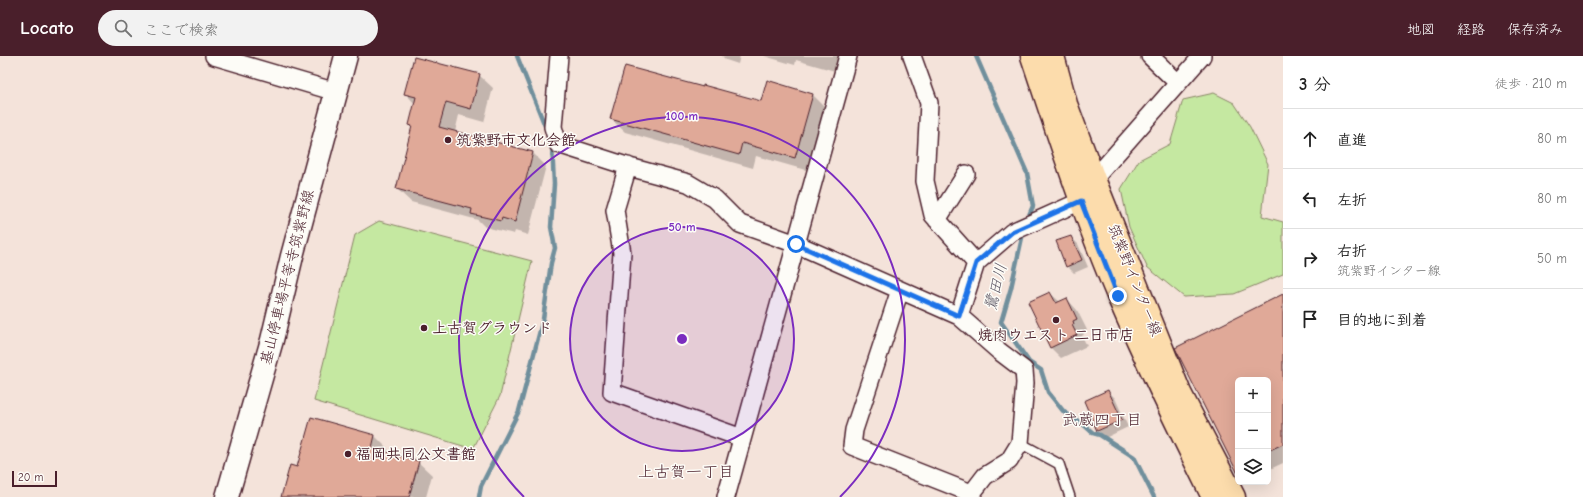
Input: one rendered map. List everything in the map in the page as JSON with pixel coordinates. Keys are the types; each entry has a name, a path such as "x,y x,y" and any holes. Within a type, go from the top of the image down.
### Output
{"main road":[{"name":"基山停車場平等寺筑紫野線","path":"227,497 272,340 292,256 346,56"},
{"name":"筑紫野インター線","path":"1032,56 1081,201 1118,296 1162,396 1213,497"},
{"name":"筑紫野インター線","path":"1053,56 1066,104 1094,179 1180,393 1234,497"}],"street":[{"path":"214,56 336,92"},
{"path":"559,56 553,127 558,144 688,183 715,199 740,224 796,244 959,316 999,351 1024,370 1025,383 1020,443 1009,461 985,476 970,495 852,446 854,430 900,290"},
{"path":"726,497 848,56"},
{"path":"912,56 929,103 925,181 933,215 976,263"},
{"path":"1150,56 1178,83"},
{"path":"1094,179 1202,56"},
{"path":"628,166 615,210 622,253 612,392 742,438"},
{"path":"937,220 966,174"},
{"path":"959,316 976,263 1012,232 1081,201"}],"lane":[{"path":"1020,443 1059,464 1070,497"}],"green space":[{"path":"1214,93 1234,103 1250,127 1268,164 1262,216 1283,222 1283,274 1234,294 1184,297 1147,267 1129,227 1121,189 1139,160 1170,144 1183,100"},
{"name":"上古賀グラウンド","path":"379,221 532,261 500,396 473,449 314,401 355,235"}],"building":[{"name":"筑紫野市文化会館","path":"414,57 480,74 471,109 446,102 439,127 533,152 515,222 502,218 501,221 471,214 472,209 396,189 412,126 409,125 416,97 404,94"},
{"path":"625,66 761,101 767,80 813,94 795,158 742,143 739,155 610,119"},
{"path":"1071,236 1082,260 1066,267 1056,241"},
{"name":"焼肉ウエスト 二日市店","path":"1050,292 1056,303 1067,298 1077,319 1073,321 1074,324 1072,325 1077,335 1050,348 1028,302"},
{"path":"1283,294 1283,444 1271,450 1271,377 1235,377 1235,468 1175,348"},
{"path":"1108,390 1122,420 1097,431 1084,401"},
{"name":"福岡共同公文書館","path":"311,417 375,435 372,448 419,461 409,497 281,497 290,465 297,467"}],"waterway":[{"path":"517,56 547,131"},
{"name":"鷺田川","path":"976,56 1027,173 1033,206 1027,220"},
{"path":"479,497 481,486 519,411 543,319 551,263 555,248 551,227 554,184 552,145"},
{"name":"鷺田川","path":"1023,233 1011,288 1001,322 1029,362 1041,370 1048,392 1064,412 1084,425 1093,433 1100,435 1134,457 1154,497"}],"place":[{"name":"筑紫野市文化会館","path":"448,140"},
{"name":"焼肉ウエスト 二日市店","path":"1056,320"},
{"name":"上古賀グラウンド","path":"424,328"},
{"name":"福岡共同公文書館","path":"348,454"}],"district":[{"name":"武蔵四丁目","path":"1102,420"},
{"name":"上古賀一丁目","path":"686,472"}],"route":[{"path":"796,244 959,316 976,263 1012,232 1081,201 1118,296"}]}
